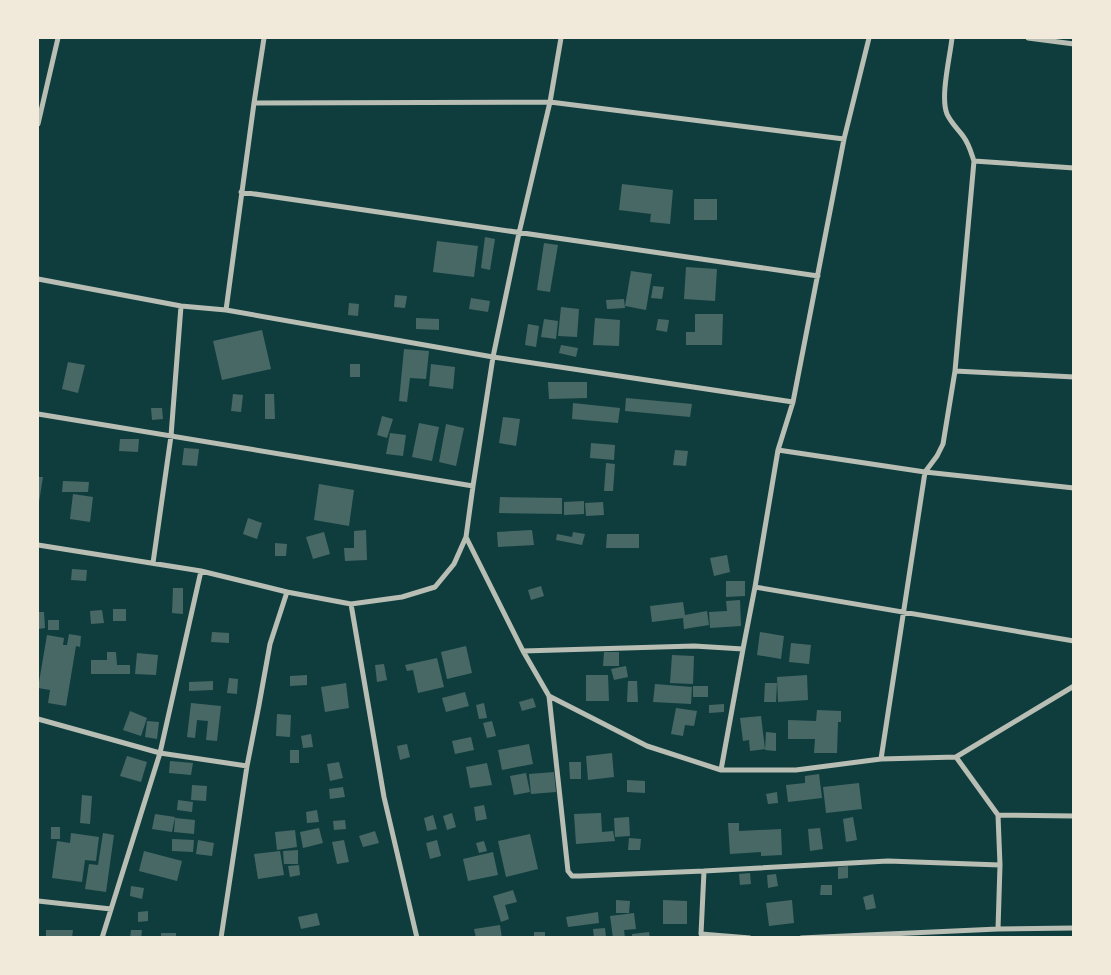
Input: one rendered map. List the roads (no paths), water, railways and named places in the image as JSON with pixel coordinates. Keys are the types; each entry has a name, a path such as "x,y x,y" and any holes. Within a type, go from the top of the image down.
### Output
{"street":[{"path":"38,124 58,38"},
{"path":"226,310 264,38"},
{"path":"38,545 201,571 287,592 351,604 402,597 435,587 454,564 466,537 493,357 519,233 550,102 561,38"},
{"path":"721,770 778,450 792,402 844,139 869,38"},
{"path":"881,759 925,472 943,444 955,371 974,161 968,144 952,123 945,106 944,94 952,38"},
{"path":"1028,38 1074,44"},
{"path":"254,103 550,102 844,139"},
{"path":"974,161 1074,168"},
{"path":"241,192 818,276"},
{"path":"38,279 181,306 226,310 493,357 792,402"},
{"path":"153,563 171,436 181,306"},
{"path":"955,371 1074,377"},
{"path":"38,414 473,486"},
{"path":"778,450 925,472 1074,488"},
{"path":"466,537 523,651 549,696 568,871 572,876 888,861 1000,865"},
{"path":"102,938 160,753 201,571"},
{"path":"755,587 1074,641"},
{"path":"221,938 247,766 270,644 287,592"},
{"path":"351,604 384,797 417,938"},
{"path":"523,651 694,646 743,649"},
{"path":"549,696 647,746 721,770 796,770 881,759 956,757 1074,686"},
{"path":"38,719 160,753 247,766"},
{"path":"956,757 998,815 1000,865 998,929"},
{"path":"998,815 1074,816"},
{"path":"704,871 700,936 750,938"},
{"path":"38,901 111,909"},
{"path":"801,938 998,929 1074,928"}]}
